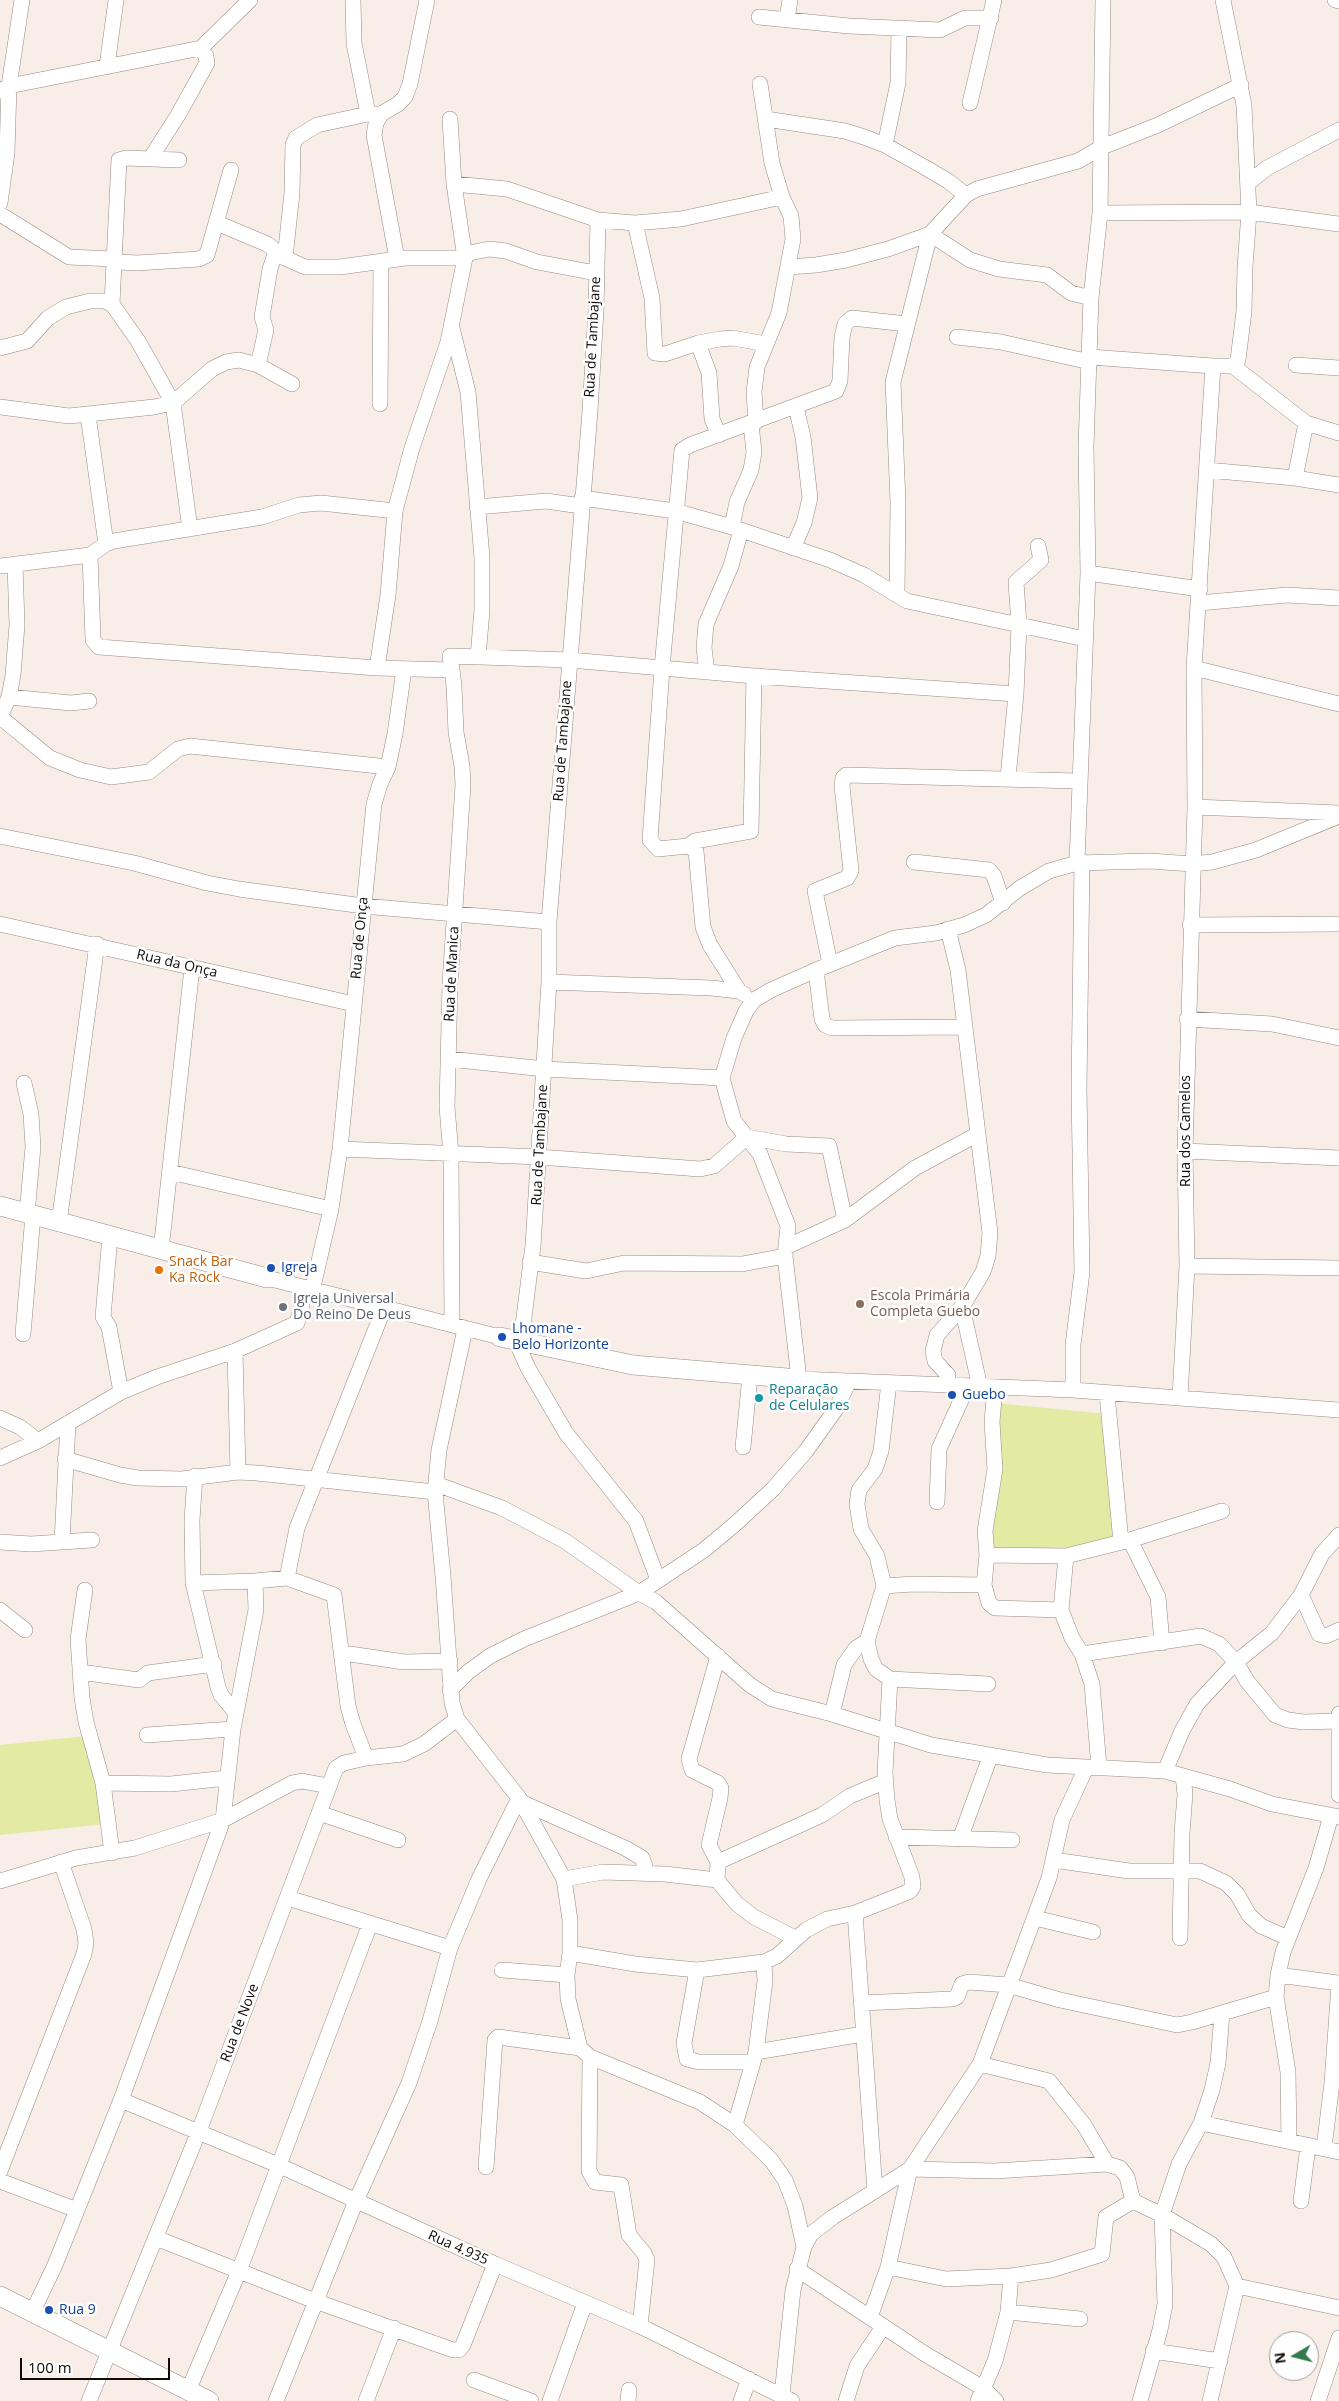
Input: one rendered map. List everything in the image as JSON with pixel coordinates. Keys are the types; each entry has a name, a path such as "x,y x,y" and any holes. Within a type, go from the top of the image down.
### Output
{"main road":[{"path":"0,1206 267,1278"},
{"path":"512,1340 632,1365 799,1379"},
{"path":"0,2296 209,2401"}],"street":[{"path":"0,203 7,153 4,88 22,0"},
{"path":"107,66 116,0"},
{"path":"353,0 354,43 376,123 374,135 397,259"},
{"path":"258,365 266,330 262,317 270,269 280,255 292,193 293,145 296,138 317,125 374,114 398,104 404,97 410,84 427,0"},
{"path":"787,19 790,0"},
{"path":"970,103 994,0"},
{"path":"1073,1390 1073,1345 1082,1272 1079,1089 1080,862 1078,781 1088,573 1086,447 1091,298 1100,213 1103,0"},
{"path":"1223,0 1240,86 1249,212 1240,353 1234,366"},
{"path":"1334,0 1339,1"},
{"path":"4,88 200,48 247,1"},
{"path":"758,17 849,26 940,30 965,18 991,18"},
{"path":"885,146 898,83 899,29"},
{"path":"150,159 178,115 207,63 206,56 200,48"},
{"path":"707,672 704,648 706,624 728,573 737,528 737,502 751,470 754,452 754,392 757,367 780,313 793,239 793,223 782,197 772,163 760,84"},
{"path":"897,594 898,502 893,382 930,234 942,218 966,195 977,189 1078,162 1102,147 1158,125 1240,86"},
{"path":"450,119 454,184 465,258"},
{"path":"766,119 846,131 885,146 948,181 966,195"},
{"path":"1248,183 1267,168 1339,130"},
{"path":"112,304 119,160 126,158 179,160"},
{"path":"0,214 36,234 63,255 69,257 114,259 120,262 137,263 202,259 207,255 231,170"},
{"path":"454,184 507,189 598,220 635,223 681,219 782,197"},
{"path":"1100,213 1249,212 1339,224"},
{"name":"Rua de Tambajane","path":"512,1340 534,1246 549,982 549,922 596,311 598,220"},
{"path":"217,223 267,244 280,255 305,267 318,269 397,259 465,258"},
{"path":"635,223 652,298 655,353 665,354 698,343 733,338 766,344"},
{"path":"788,266 816,265 846,260 888,249 930,234"},
{"path":"930,234 979,263 1000,269 1047,275 1071,293 1091,298"},
{"path":"377,668 388,595 395,510 412,448 452,327 465,254 490,249 506,251 537,262 596,273"},
{"path":"380,404 381,262"},
{"path":"0,348 27,342 48,318 66,307 90,301 104,301 112,304 138,341 174,403 190,529"},
{"path":"754,676 751,831 695,841 688,846 658,849 650,840 662,668 682,450 836,391 838,388 842,337 847,320 858,318 907,324"},
{"path":"452,327 468,392 482,558 482,610 478,657"},
{"path":"957,337 1001,342 1090,360 1234,366 1306,423 1339,432"},
{"path":"698,343 709,373 712,419 720,435"},
{"path":"0,407 62,415 88,415 174,403 212,369 226,362 239,360 258,365 292,384"},
{"name":"Rua dos Camelos","path":"1180,1398 1187,1266 1185,1151 1187,1019 1195,807 1194,668 1213,366"},
{"path":"1296,366 1339,368"},
{"path":"793,548 804,523 810,498 803,437 796,407"},
{"path":"88,415 106,544"},
{"path":"1295,478 1306,423"},
{"path":"1207,470 1295,478 1339,485"},
{"path":"477,507 546,501 582,502 675,511 737,528 793,548 864,576 907,601 922,606 1084,640"},
{"path":"0,566 90,555 106,544 262,517 299,505 322,502 395,510"},
{"path":"1008,778 1016,694 1019,625 1016,582 1041,560 1038,546"},
{"path":"90,555 93,640 99,647 404,669 452,670 450,656 570,660 754,676 1016,694"},
{"path":"15,564 17,625 9,697 0,717 50,758 80,770 111,777 149,772 178,749 190,746 388,767"},
{"path":"1088,573 1199,596 1287,595 1339,598"},
{"path":"1194,668 1339,704"},
{"name":"Rua de Onça","path":"236,1351 297,1323 309,1290 331,1209 340,1148 374,804 388,767 404,669"},
{"name":"Rua de Manica","path":"452,670 456,732 462,775 450,984 447,1106 451,1154 458,1327 435,1488 450,1661 450,1690 458,1719"},
{"path":"9,697 71,703 89,701"},
{"path":"965,1027 832,1028 825,1025 822,1019 823,967 815,891 847,878 850,871 843,778 846,775 856,774 1078,781"},
{"path":"1195,807 1339,814"},
{"path":"1339,814 1256,850 1212,862 1192,864 1150,861 1080,862 1049,871 1020,888 986,915 948,930 895,938 823,967 771,990 754,1000 746,1011 734,1038 722,1078 734,1121 760,1154 788,1226 786,1252 799,1379 1073,1390 1339,1410"},
{"path":"0,836 134,864 231,888 363,906 549,922"},
{"path":"688,846 696,851 703,927 710,945 739,991 754,1000"},
{"path":"914,862 988,870 994,876 1003,903"},
{"name":"Rua da Onça","path":"0,924 97,944 192,968 354,1004"},
{"path":"1190,925 1339,924"},
{"path":"948,930 958,970 990,1232 988,1256 983,1272 962,1307 937,1335 933,1351 935,1361 948,1375"},
{"path":"59,1223 97,944"},
{"path":"161,1250 192,968"},
{"path":"549,982 739,991"},
{"path":"1187,1019 1272,1024 1339,1038"},
{"path":"449,1059 544,1069 722,1078"},
{"path":"23,1334 33,1147 31,1114 24,1083"},
{"path":"530,1262 586,1271 624,1263 742,1264 786,1252 845,1220 915,1168 978,1134"},
{"path":"340,1148 539,1157 700,1169 714,1166 747,1137"},
{"path":"747,1137 786,1144 829,1146 845,1220"},
{"path":"1185,1151 1339,1158"},
{"path":"170,1172 331,1209"},
{"path":"110,1236 102,1317 109,1327 121,1392"},
{"path":"1187,1266 1339,1268"},
{"path":"267,1278 512,1340 566,1433 636,1521 658,1580"},
{"path":"962,1307 980,1387 992,1422 995,1469 985,1531 987,1555 984,1585 989,1603 995,1608 1061,1610"},
{"path":"287,1578 297,1528 384,1308"},
{"path":"0,1458 38,1441 121,1392 157,1377 236,1351 238,1472"},
{"path":"743,1447 750,1376"},
{"path":"450,1690 468,1672 490,1656 524,1639 639,1593 704,1550 734,1526 773,1489 806,1451 836,1409 849,1381"},
{"path":"888,1383 880,1451 875,1469 859,1490 857,1497 861,1529 877,1556 884,1586 867,1641 871,1659 876,1669 890,1679 988,1684"},
{"path":"937,1502 939,1449 980,1387"},
{"path":"1107,1394 1126,1541 1158,1597 1162,1643"},
{"path":"0,1418 20,1427 38,1441"},
{"path":"62,1542 68,1423"},
{"path":"65,1459 138,1478 182,1478 238,1472 315,1481 435,1488 483,1499 524,1518 565,1542 639,1593 656,1602 762,1694 772,1699 832,1714 888,1734 931,1745 1047,1766 1165,1771 1230,1788 1272,1804 1335,1816 1288,1938 1278,1975 1276,1997 1288,2072 1289,2141"},
{"path":"195,1476 192,1520 194,1583 221,1695 236,1713"},
{"path":"987,1555 1066,1556 1126,1541 1222,1511"},
{"path":"1165,1771 1182,1731 1197,1704 1236,1662 1272,1633 1301,1595 1322,1554 1339,1535"},
{"path":"0,1542 32,1544 92,1540"},
{"path":"870,2317 888,2267 910,2169 980,2064 999,2016 1008,1985 1035,1918 1054,1860 1062,1820 1093,1768 1092,1684 1082,1654 1072,1638 1061,1610 1066,1556"},
{"path":"194,1583 287,1578 334,1595 343,1653 348,1706 352,1724 366,1758"},
{"path":"33,2312 55,2265 122,2100 223,1820 233,1729 256,1610 255,1581"},
{"path":"884,1586 913,1584 984,1585"},
{"path":"85,1590 78,1639 80,1672 86,1722 103,1783 112,1853"},
{"path":"1301,1595 1319,1634 1326,1636 1339,1630"},
{"path":"0,1610 25,1630"},
{"path":"1082,1654 1201,1636 1219,1644 1236,1662 1247,1681 1274,1715 1288,1720 1304,1722 1338,1717 1339,1795"},
{"path":"832,1714 844,1665 856,1648 867,1641"},
{"path":"343,1653 404,1662 450,1661"},
{"path":"718,1656 689,1759 692,1770 718,1783 721,1788 709,1846 718,1862 717,1880 737,1904 754,1917 795,1938"},
{"path":"80,1672 139,1680 148,1673 214,1664"},
{"path":"570,1953 635,1964 697,1970 764,1962 777,1956 795,1938 827,1919 855,1913 910,1891 913,1887 912,1877 890,1819 886,1781 890,1679"},
{"path":"458,1719 520,1800 564,1879 570,1920 570,1953 567,1975 568,1999 585,2052 589,2171 595,2182 620,2185 629,2235 644,2253 646,2260 640,2326"},
{"name":"Rua de Nove","path":"89,2401 199,2132 336,1768 344,1763 366,1758 403,1754 424,1744 458,1719"},
{"path":"148,1735 233,1729"},
{"path":"960,1839 990,1756"},
{"path":"1180,1938 1182,1833 1185,1794 1183,1776"},
{"path":"103,1783 171,1784 227,1778"},
{"path":"718,1862 822,1815 850,1796 886,1781"},
{"path":"0,1881 61,1862 112,1853 223,1820 292,1784 302,1782 328,1786"},
{"path":"520,1800 625,1848 642,1858 645,1866 643,1873"},
{"path":"276,2401 356,2201 408,2083 430,2021 450,1948 479,1879 520,1800"},
{"path":"319,1813 398,1840"},
{"path":"896,1837 1012,1840"},
{"path":"1054,1860 1129,1871 1200,1871 1226,1883 1237,1894 1248,1915 1260,1926 1288,1938"},
{"path":"0,2172 84,1954 84,1929 61,1862"},
{"path":"564,1879 603,1872 643,1873 717,1880"},
{"path":"288,1898 450,1948"},
{"path":"855,1913 875,2191"},
{"path":"1035,1918 1093,1932"},
{"path":"188,2391 239,2271 370,1924"},
{"path":"735,2125 755,2057 765,1981 764,1962"},
{"path":"502,1970 567,1975"},
{"path":"697,1970 684,2043 687,2059 699,2062 755,2057 863,2034"},
{"path":"1278,1975 1339,1984 1330,2103 1324,2148"},
{"path":"861,2003 952,1999 957,1997 962,1984 969,1982 1008,1985 1060,2000 1177,2025 1276,1997"},
{"path":"1140,2401 1160,2330 1165,2304 1162,2214 1179,2164 1201,2123 1212,2090 1218,2063 1222,2013"},
{"path":"486,2167 495,2040 498,2037 585,2052 682,2094 735,2125 771,2160 785,2180 795,2206 804,2247"},
{"path":"980,2064 1049,2081 1084,2125 1107,2164"},
{"name":"Rua 4.935","path":"122,2100 278,2165 495,2264 640,2326 787,2398"},
{"path":"1201,2123 1339,2152"},
{"path":"1301,2201 1308,2146"},
{"path":"787,2398 797,2269 804,2247 811,2234 854,2202 910,2169 995,2171 1107,2164 1120,2168 1127,2178 1133,2201"},
{"path":"0,2181 77,2210"},
{"path":"1133,2201 1162,2214 1211,2244 1224,2257 1237,2286 1210,2401"},
{"path":"888,2267 946,2279 1011,2276 1051,2270 1098,2256 1104,2250 1106,2217 1133,2201"},
{"path":"156,2238 316,2301 453,2350 459,2350 471,2326 495,2264"},
{"path":"797,2269 981,2394 996,2401"},
{"path":"981,2394 995,2361 1008,2312 1011,2276"},
{"path":"1237,2286 1339,2308"},
{"path":"550,2401 585,2303"},
{"path":"1008,2312 1080,2319"},
{"path":"846,2401 857,2366 883,2326"},
{"path":"366,2401 394,2328"},
{"path":"1318,2401 1339,2338"},
{"path":"1153,2351 1220,2361"},
{"path":"474,2380 530,2401"},
{"path":"741,2401 749,2380"}],"green space":[{"path":"995,1403 1108,1414 1118,1537 1065,1552 990,1552"},
{"path":"96,1735 106,1824 0,1835 0,1745"}],"place":[{"name":"Igreja","path":"271,1268"},
{"name":"Snack Bar Ka Rock","path":"159,1270"},
{"name":"Escola Primária Completa Guebo","path":"860,1304"},
{"name":"Igreja Universal Do Reino De Deus","path":"283,1307"},
{"name":"Lhomane - Belo Horizonte","path":"502,1337"},
{"name":"Guebo","path":"952,1395"},
{"name":"Reparação de Celulares","path":"759,1398"},
{"name":"Rua 9","path":"49,2310"}]}
